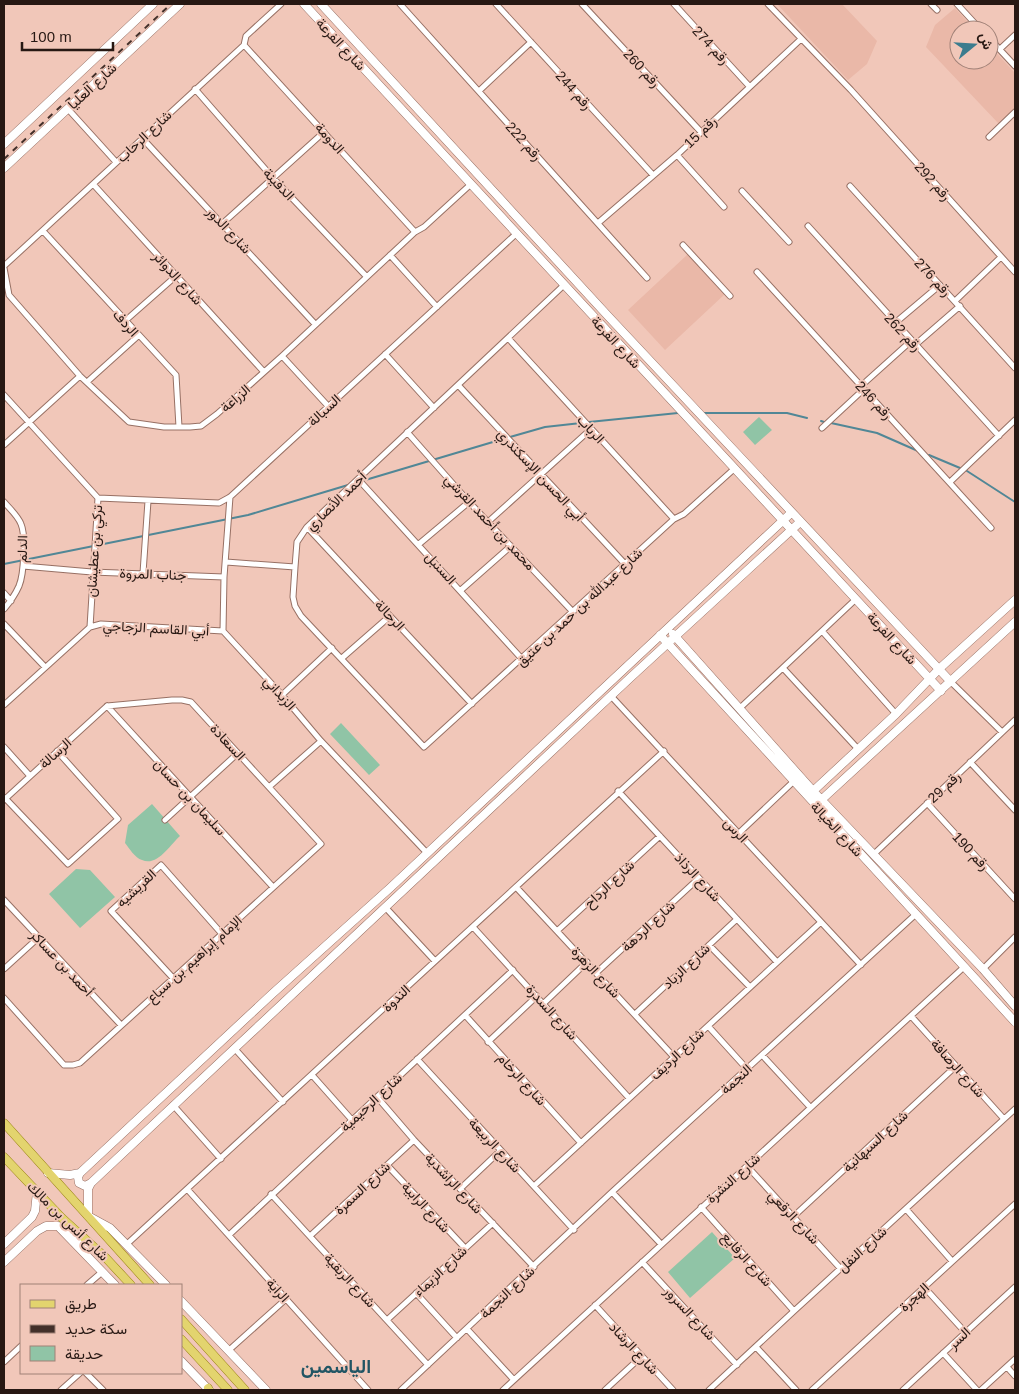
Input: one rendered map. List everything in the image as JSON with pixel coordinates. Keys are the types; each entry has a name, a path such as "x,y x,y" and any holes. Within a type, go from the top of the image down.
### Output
{"main road":[{"path":"4,1123 149,1284"},
{"name":"شارع أنس بن مالك","path":"4,1157 62,1218 105,1257 130,1284"},
{"path":"182,1321 245,1390"},
{"path":"182,1340 228,1390"}],"street":[{"name":"شارع العليا","path":"4,144 153,4"},
{"name":"شارع العليا","path":"4,168 180,4"},
{"name":"شارع الرحاب","path":"4,267 194,89 244,45 246,36 281,4"},
{"name":"شارع الفرعة","path":"304,4 941,691"},
{"name":"شارع الفرعة","path":"321,4 791,513 951,682"},
{"name":"رقم 222","path":"400,4 647,278"},
{"name":"رقم 244","path":"496,4 653,175"},
{"name":"رقم 260","path":"582,4 701,132"},
{"name":"رقم 274","path":"674,4 749,86"},
{"name":"رقم 292","path":"768,4 851,90 1015,272"},
{"path":"931,4 937,10"},
{"path":"957,4 972,20"},
{"path":"1015,35 1000,49 1015,66"},
{"name":"رقم 15","path":"598,224 677,155 801,39"},
{"path":"479,91 531,42"},
{"name":"الدومة","path":"244,45 415,232"},
{"name":"الدفينة","path":"194,89 273,178 366,276"},
{"path":"68,109 116,162"},
{"path":"989,138 1015,112"},
{"path":"223,223 324,132"},
{"name":"شارع الدور","path":"142,138 316,324"},
{"path":"677,155 724,207"},
{"name":"شارع الدوائر","path":"93,184 264,372"},
{"name":"الزراعة","path":"4,267 9,295 80,376 129,422 147,426 201,426 282,356 366,276 471,184"},
{"name":"رقم 276","path":"850,186 1015,368"},
{"path":"742,191 789,242"},
{"name":"رقم 262","path":"808,226 999,436"},
{"name":"الردف","path":"43,231 124,321 176,375 179,427"},
{"name":"السبالة","path":"98,498 218,503 230,497 517,233"},
{"path":"683,245 730,296"},
{"path":"390,255 437,307"},
{"path":"955,300 1001,257"},
{"name":"رقم 246","path":"757,272 991,528"},
{"path":"124,321 176,276"},
{"path":"895,323 940,285"},
{"name":"أحمد الأنصاري","path":"424,747 301,616 295,606 293,597 297,542 307,527 564,286"},
{"path":"822,428 862,387 960,306"},
{"path":"86,382 138,336"},
{"name":"الرباب","path":"508,338 674,519"},
{"path":"385,354 434,408"},
{"path":"282,356 328,406"},
{"path":"4,445 80,376"},
{"name":"أبي الحسن الإسكندري","path":"458,385 624,564"},
{"name":"تركي بن عطيشان","path":"4,395 98,498 90,627"},
{"path":"950,482 1015,420"},
{"path":"488,522 591,429"},
{"name":"محمد بن أحمد القرشي","path":"407,432 469,502 573,612"},
{"name":"شارع عبدالله بن حمد بن عتيق","path":"424,747 674,519 684,514 734,469"},
{"name":"السنبل","path":"358,479 420,544 522,659"},
{"path":"223,631 224,577 230,497"},
{"path":"144,573 148,501"},
{"name":"الدلم","path":"4,502 22,526 23,566 20,584 11,601 4,609"},
{"path":"420,544 469,502"},
{"path":"791,513 80,1173 78,1177 79,1183 85,1186 91,1183 675,636 800,522"},
{"name":"الرحالة","path":"307,527 472,704"},
{"path":"767,536 779,530 782,532 783,535 777,544"},
{"path":"461,590 511,546"},
{"path":"226,562 295,567"},
{"name":"جناب المروة","path":"23,566 92,572 224,577"},
{"path":"4,593 11,601"},
{"path":"740,708 856,599"},
{"path":"810,794 896,714 939,669 1015,600"},
{"path":"342,658 390,616"},
{"path":"818,802 1015,622"},
{"path":"4,624 45,667"},
{"name":"أبي القاسم الزجاجي","path":"90,627 101,624 223,631"},
{"path":"4,705 90,627"},
{"name":"شارع الخيالة","path":"667,628 801,775 810,794"},
{"name":"الزبداني","path":"223,631 321,741 427,852"},
{"path":"822,631 896,714"},
{"name":"شارع الخيالة","path":"660,635 795,782 874,854 983,968 1015,1006"},
{"path":"282,695 332,648"},
{"path":"679,656 681,650 689,651"},
{"path":"948,662 945,672 950,678 959,674"},
{"path":"783,668 858,749"},
{"path":"951,682 1002,732"},
{"path":"920,690 930,686 936,692 930,701"},
{"name":"الرس","path":"611,696 664,751 860,965"},
{"name":"السعادة","path":"107,706 172,700 191,702 321,844"},
{"name":"الرسالة","path":"4,799 107,706"},
{"name":"سليمان بن حسان","path":"107,706 273,887"},
{"name":"رقم 29","path":"874,854 1015,720"},
{"path":"269,786 321,741"},
{"path":"4,747 30,776"},
{"path":"4,799 68,864 118,819 57,751"},
{"name":"الندوة","path":"128,1244 618,791 664,751"},
{"path":"165,820 238,753"},
{"path":"970,762 1015,810"},
{"path":"739,833 795,782 804,787 805,783 801,775"},
{"name":"شارع الرذاذ","path":"618,791 777,962"},
{"name":"رقم 190","path":"927,803 1015,898"},
{"name":"شارع الخيالة","path":"833,817 916,914 1015,1022"},
{"name":"شارع الرداح","path":"558,931 660,836"},
{"name":"الإمام إبراهيم بن سباع","path":"4,998 64,1065 80,1063 321,844"},
{"name":"القريشيه","path":"173,978 111,911 161,865 222,934"},
{"name":"شارع الردهة","path":"596,973 699,878"},
{"name":"شارع الزهرة","path":"516,887 674,1057"},
{"name":"أحمد بن عساكر","path":"4,900 121,1025"},
{"path":"386,908 435,961"},
{"name":"النجمة","path":"612,1192 916,914"},
{"name":"شارع الزباد","path":"635,1014 737,919"},
{"name":"شارع الرديف","path":"534,1186 821,922"},
{"name":"شارع السدرة","path":"473,927 629,1098"},
{"path":"983,968 1015,937"},
{"path":"4,969 38,938"},
{"path":"709,945 750,987"},
{"path":"544,1003 587,962"},
{"name":"شارع النشرة","path":"503,1390 964,967"},
{"name":"شارع الرحيمية","path":"229,1235 513,970"},
{"path":"987,992 999,998 1002,996 999,987"},
{"path":"272,994 275,1002 281,1004"},
{"path":"488,1042 537,996"},
{"path":"259,1006 267,1006 269,1011 268,1017"},
{"path":"1009,1016 1007,1009 1015,1006"},
{"name":"شارع الرخام","path":"464,1014 581,1143"},
{"name":"شارع الرصافة","path":"911,1016 1004,1119"},
{"path":"708,1026 747,1069"},
{"path":"235,1049 283,1102"},
{"path":"762,1055 810,1107"},
{"name":"شارع الربيعة","path":"417,1059 574,1230"},
{"name":"شارع السبهانية","path":"794,1216 956,1066"},
{"path":"312,1075 352,1120"},
{"name":"شارع الراشدية","path":"377,1097 414,1140 534,1267"},
{"path":"173,1105 221,1159"},
{"name":"شارع النفل","path":"709,1390 1015,1109"},
{"name":"شارع السمرة","path":"310,1236 414,1140"},
{"path":"460,1189 500,1151"},
{"name":"شارع الرابية","path":"387,1165 465,1248"},
{"name":"شارع الرقعي","path":"747,1166 840,1268"},
{"path":"48,1173 70,1175 80,1173"},
{"path":"91,1183 88,1189 88,1216 110,1228 128,1244 165,1284"},
{"name":"الراية","path":"188,1190 368,1390"},
{"path":"4,1244 36,1211 37,1192"},
{"path":"612,1192 661,1244"},
{"name":"شارع النجمة","path":"401,1390 574,1230 612,1192"},
{"name":"شارع الربقية","path":"271,1194 428,1365"},
{"name":"الهجرة","path":"812,1390 1015,1204"},
{"name":"شارع الرفايع","path":"701,1207 794,1310"},
{"path":"906,1209 952,1262"},
{"path":"62,1218 114,1284"},
{"name":"شارع الزيماء","path":"387,1320 492,1223"},
{"path":"4,1262 37,1231 52,1224 58,1226 114,1284"},
{"name":"شارع السرور","path":"642,1262 737,1365"},
{"path":"88,1284 102,1272"},
{"name":"السر","path":"903,1390 1015,1287"},
{"path":"924,1288 966,1332"},
{"path":"416,1293 458,1338"},
{"path":"228,1351 286,1299"},
{"path":"182,1302 266,1390"},
{"name":"شارع الرشاد","path":"595,1306 673,1390"},
{"path":"467,1329 514,1380"},
{"path":"4,1362 20,1347"},
{"path":"756,1347 796,1390"},
{"path":"228,1351 260,1390"},
{"path":"943,1353 977,1390"},
{"path":"605,1390 642,1356"},
{"path":"981,1390 1015,1359"},
{"path":"182,1362 208,1390"},
{"path":"1007,1367 1015,1376"},
{"path":"61,1390 79,1374"},
{"path":"87,1374 102,1390"}],"shaded area":[{"path":"777,4 842,4 877,41 867,64 848,80"},
{"path":"955,8 966,20 949,20 949,70 999,70 999,56 1015,73 1015,108 999,124 926,47 935,25"},
{"path":"688,254 725,294 665,350 628,310"}],"green space":[{"path":"759,417 772,430 755,445 743,432"},
{"path":"341,723 380,765 369,775 330,734"},
{"path":"152,804 180,836 158,858 148,861 137,857 125,843 128,825"},
{"path":"76,869 90,870 115,897 80,928 49,894"},
{"path":"712,1232 735,1258 690,1298 668,1272"}],"waterway":[{"path":"589,422 678,413"},
{"path":"703,413 787,413 807,418"},
{"path":"510,437 545,427 581,423"},
{"path":"831,423 877,433 918,451"},
{"path":"362,481 503,439"},
{"path":"929,455 960,468"},
{"path":"967,471 1015,502"},
{"path":"4,564 248,515 348,485"}],"railway":[{"path":"4,159 171,4"}],"district":[{"name":"الياسمين","path":"336,1366"}]}
